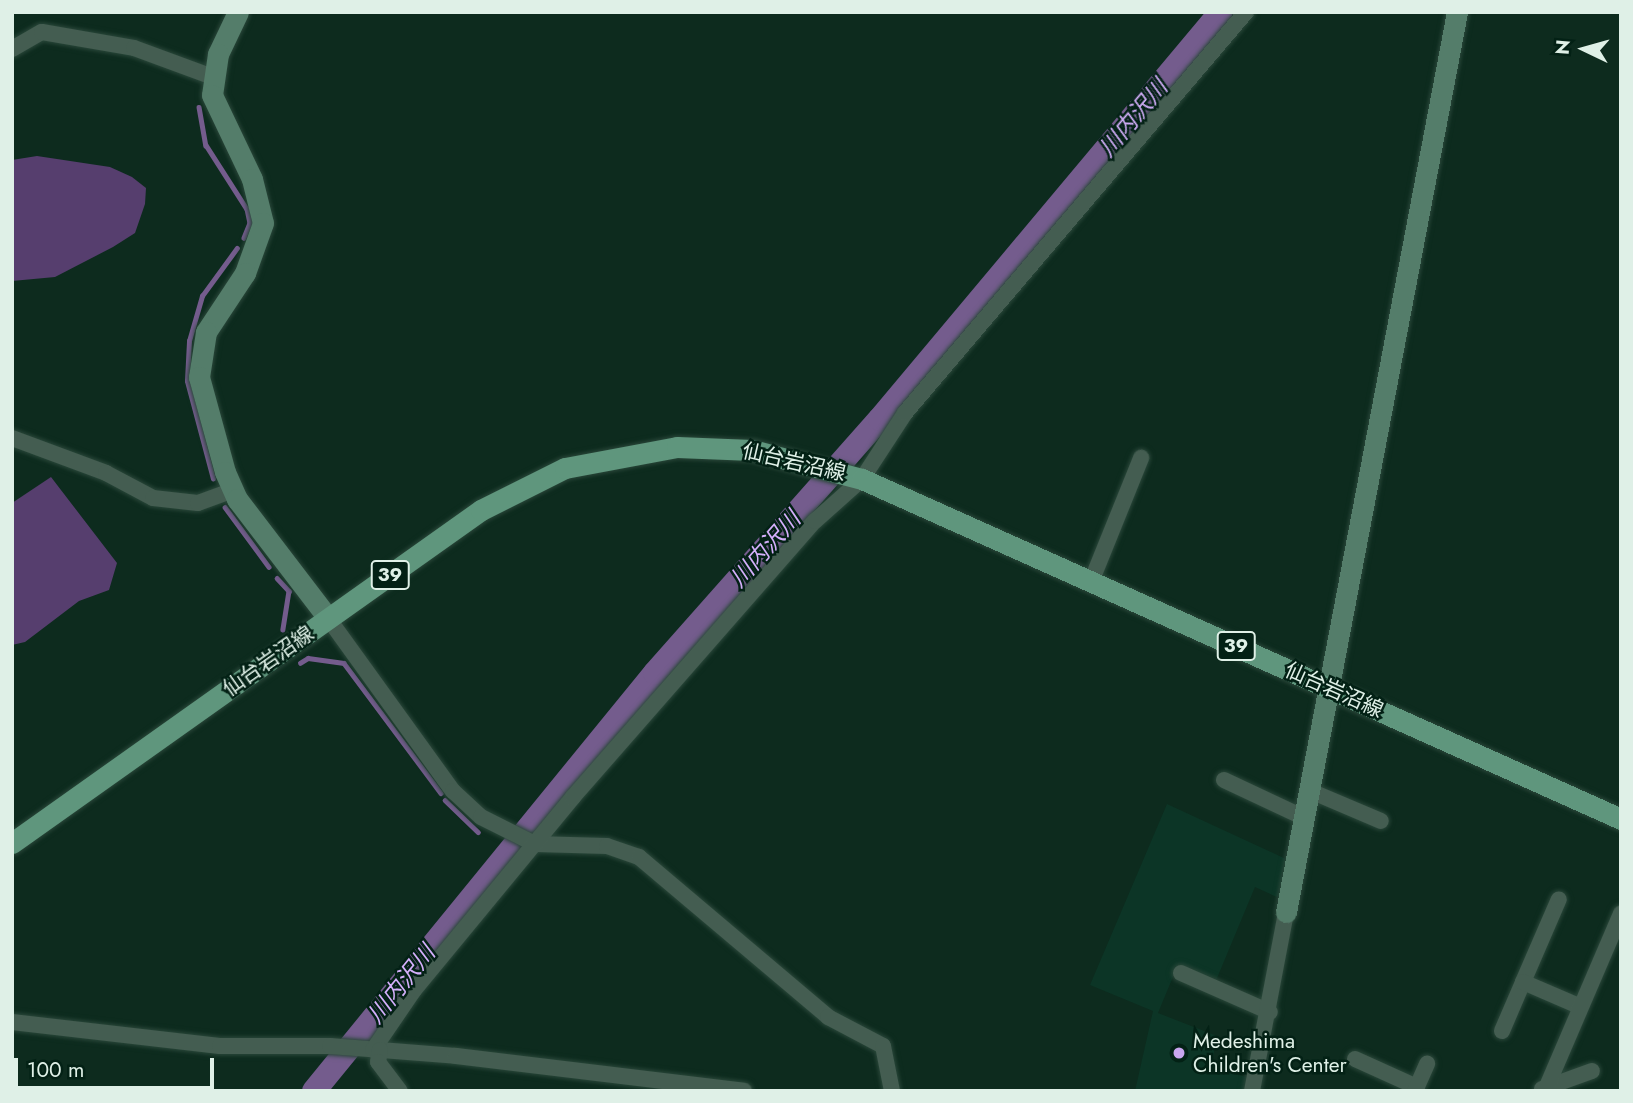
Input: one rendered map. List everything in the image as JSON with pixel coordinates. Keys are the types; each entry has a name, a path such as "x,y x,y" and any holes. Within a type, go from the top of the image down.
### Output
{"main road":[{"name":"仙台岩沼線","path":"12,843 481,510 565,468 677,447 752,450 819,465 856,477 1621,819"}],"street":[{"path":"238,12 213,77 212,95 252,179 263,223 250,262 206,332 200,355 201,390 233,490 453,791 481,817 508,833 533,843 607,846 639,857 828,1017 883,1046 892,1091"},
{"path":"373,1050 414,990 533,843 856,477 905,413 1246,12"},
{"path":"1252,1091 1270,1012 1327,687 1457,12"},
{"path":"12,49 42,32 134,48 213,77"},
{"path":"12,438 106,473 153,498 198,503 233,490"},
{"path":"1091,582 1141,458"},
{"path":"1224,780 1303,817"},
{"path":"1308,790 1381,821"},
{"path":"1502,1031 1559,899"},
{"path":"1543,1090 1621,914"},
{"path":"1181,974 1270,1012"},
{"path":"1523,982 1579,1006"},
{"path":"12,1022 220,1046 330,1046 373,1050 744,1091"},
{"path":"373,1050 378,1062 400,1091"},
{"path":"1355,1059 1416,1089 1427,1064"},
{"path":"1543,1090 1591,1070"}],"shaded area":[{"path":"37,156 110,167 132,177 146,188 145,204 135,233 113,247 55,277 12,281 12,160"},
{"path":"51,477 117,563 109,590 79,601 25,642 12,645 12,503"},
{"path":"1167,804 1286,859 1279,898 1255,887 1215,983 1177,967 1158,1013 1217,1036 1211,1069 1247,1077 1244,1091 1135,1091 1153,1011 1090,985"}],"waterway":[{"name":"川内沢川","path":"314,1091 655,673 880,419 1221,12"},
{"path":"199,107 206,145 247,209 250,223 244,238"},
{"path":"213,479 187,381 189,341 202,296 237,248"},
{"path":"225,507 269,567"},
{"path":"277,578 289,591 283,630"},
{"path":"300,663 308,658 344,663 441,793"},
{"path":"445,800 478,832"},
{"path":"504,845 512,848"}],"place":[{"name":"Medeshima Children's Center","path":"1179,1053"}]}
